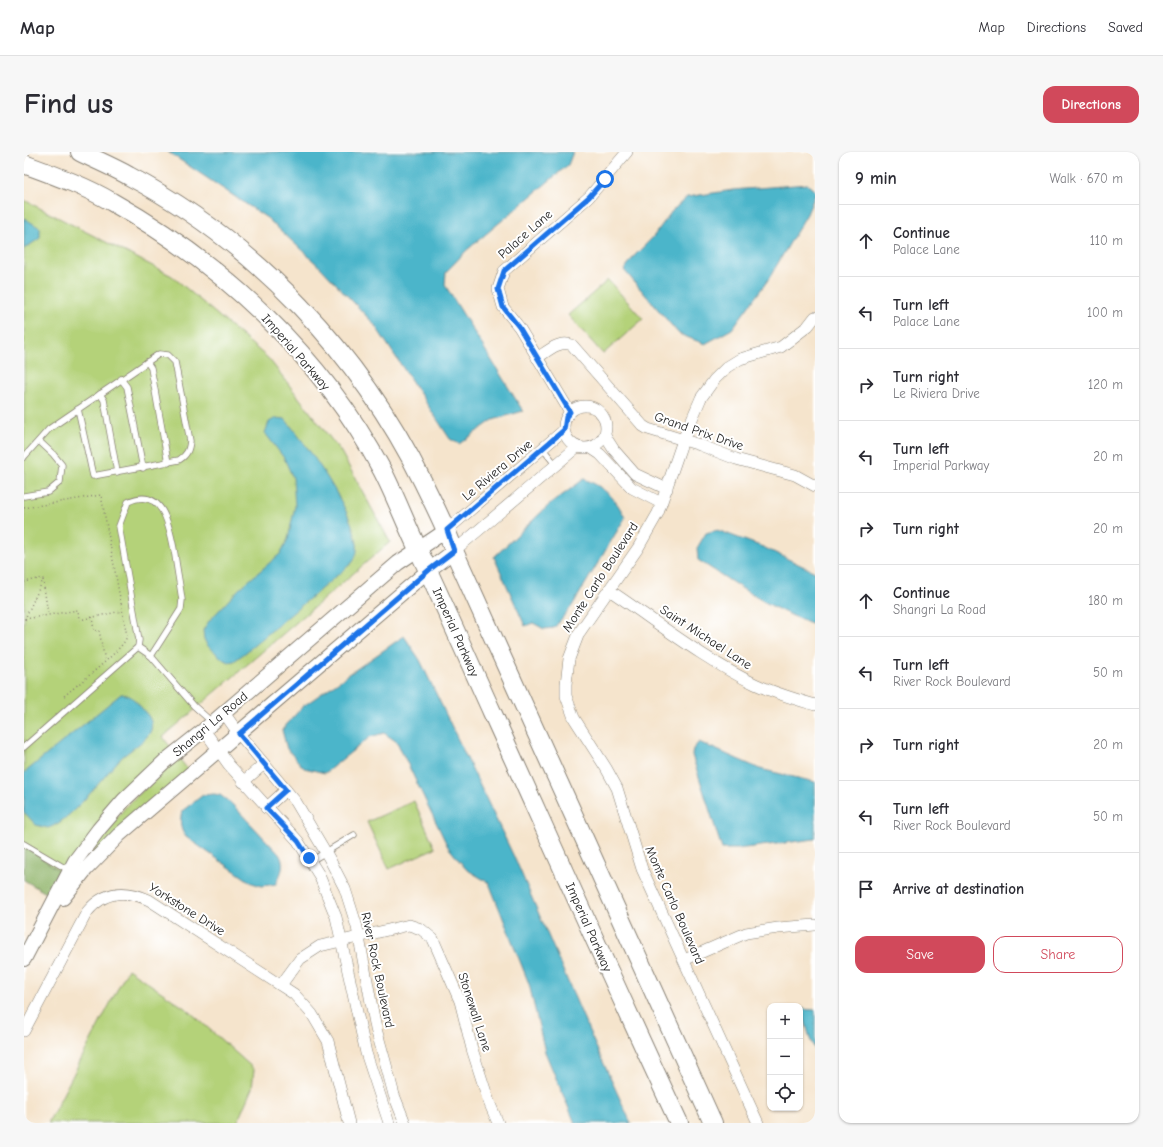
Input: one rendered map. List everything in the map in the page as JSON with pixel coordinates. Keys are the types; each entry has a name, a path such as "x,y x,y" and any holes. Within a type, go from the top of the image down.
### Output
{"main road":[{"path":"80,152 129,176 180,206 225,239 268,276 314,320 346,359 387,416 408,452 447,530 454,551 714,1123"},
{"name":"Imperial Parkway","path":"24,164 56,175 117,205 161,232 193,255 250,301 294,346 326,385 356,426 382,471 429,570 678,1123"}],"street":[{"name":"Palace Lane","path":"570,412 519,327 503,307 498,289 504,271 589,197 627,152"},
{"name":"Monte Carlo Boulevard","path":"758,1123 639,860 617,788 574,718 566,696 567,672 574,644 638,548 658,513 683,440 701,398 714,380 727,367 740,359 781,347 804,330 815,316"},
{"name":"Grand Prix Drive","path":"537,358 556,345 567,343 572,345 643,426 656,432 736,459 795,475 815,486"},
{"path":"570,412 581,406 594,407 604,416 606,422 605,436 614,450 635,474 667,489"},
{"name":"Le Riviera Drive","path":"447,530 564,430 566,417 570,412"},
{"path":"564,430 566,437 577,447 592,448 600,454 632,488 661,503"},
{"path":"592,448 605,436"},
{"path":"454,551 555,464 577,447"},
{"name":"Shangri La Road","path":"24,959 70,872 99,829 124,800 165,761 209,727 398,563 419,551 447,530"},
{"name":"Shangri La Road","path":"39,930 86,869 119,835 239,734 429,570 454,551"},
{"name":"Saint Michael Lane","path":"610,590 728,671 763,688 815,705"},
{"name":"River Rock Boulevard","path":"224,713 239,734 296,802 326,852 345,890 359,936 376,1029 394,1095 405,1123"},
{"path":"209,727 218,751 266,808 298,841 319,875 336,917 366,1053 389,1123"},
{"path":"243,782 264,764"},
{"path":"266,808 286,790"},
{"name":"Yorkstone Drive","path":"24,1031 87,912 95,902 106,896 137,895 149,900 294,994 312,1014 328,1041 349,1123"},
{"name":"Stonewall Lane","path":"359,936 409,925 421,929 433,939 460,1001 489,1102 498,1123"},
{"path":"684,960 746,933 778,928 815,925"},
{"path":"281,985 300,959 308,953 320,946 359,936"}],"lane":[{"path":"24,457 49,429 78,409 100,394 159,354 168,355 175,362 190,441 189,449 186,456 179,460 143,468 93,476 78,409"},
{"path":"147,362 151,368 168,463"},
{"path":"121,380 127,386 143,468"},
{"path":"100,394 104,400 117,472"},
{"path":"24,496 48,492 60,482 62,465 39,441"},
{"path":"543,449 555,464"},
{"path":"24,747 138,647 139,640 119,526 128,502 138,497 151,499 162,510 169,522 182,600 181,609 151,656"},
{"path":"138,647 151,656 194,706 209,727"},
{"path":"311,861 354,836"},
{"path":"24,844 70,872"}],"path":[{"path":"24,508 101,495 126,640 105,661 62,698"},
{"path":"24,582 43,578 43,580"},
{"path":"43,580 48,615"},
{"path":"24,621 43,580"},
{"path":"25,618 78,610 79,620 122,611"},
{"path":"92,618 94,631 99,630 105,661"}],"green space":[{"path":"24,200 172,276 269,359 341,452 390,542 163,737 172,749 63,873 24,846"},
{"path":"608,280 643,319 603,354 568,315"},
{"path":"179,758 188,770 82,865 80,864 128,804"},
{"path":"414,801 435,848 389,869 367,822"},
{"path":"24,846 63,873 51,896 24,880"},
{"path":"128,969 189,1011 254,1069 252,1088 237,1123 48,1123"}],"water":[{"path":"168,152 573,152 568,165 467,250 446,272 445,285 523,411 493,420 459,444 450,439 374,324 321,268 267,218"},
{"path":"807,184 815,191 815,195 807,214 768,280 732,329 705,344 679,334 624,270 635,255 653,237 672,211 687,197 733,190"},
{"path":"24,218 40,228 40,238 24,249"},
{"path":"276,418 285,419 295,431 317,461 339,497 354,530 357,551 353,562 245,653 234,661 229,662 224,660 207,645 204,639 203,630 209,621 240,588 280,554 288,539 295,506 293,478 284,458 265,433 269,422"},
{"path":"584,479 597,485 609,494 622,511 625,518 572,606 554,628 544,629 533,623 525,626 494,557 549,505"},
{"path":"717,530 763,547 815,572 815,624 799,619 769,604 698,560 697,548 706,533"},
{"path":"404,636 420,660 517,863 593,1040 631,1123 575,1123 545,1052 529,984 489,883 466,869 448,847 397,742 384,733 370,737 325,773 304,768 287,749 282,730 302,707"},
{"path":"121,694 132,697 147,714 152,726 149,734 120,759 86,798 66,817 57,824 48,828 36,825 24,812 24,773"},
{"path":"699,742 760,769 815,782 815,839 737,849 722,849 692,755 693,749"},
{"path":"203,795 220,795 232,804 279,854 282,865 281,873 276,884 262,886 252,883 186,837 182,831 182,811"},
{"path":"803,1009 815,1010 815,1050 810,1039"}],"route":[{"path":"309,858 298,841 266,808 286,790 239,734 429,570 454,551 447,530 558,437 564,430 566,417 570,412 551,384 540,361 519,327 503,307 498,289 504,271 589,197 605,179"}]}
